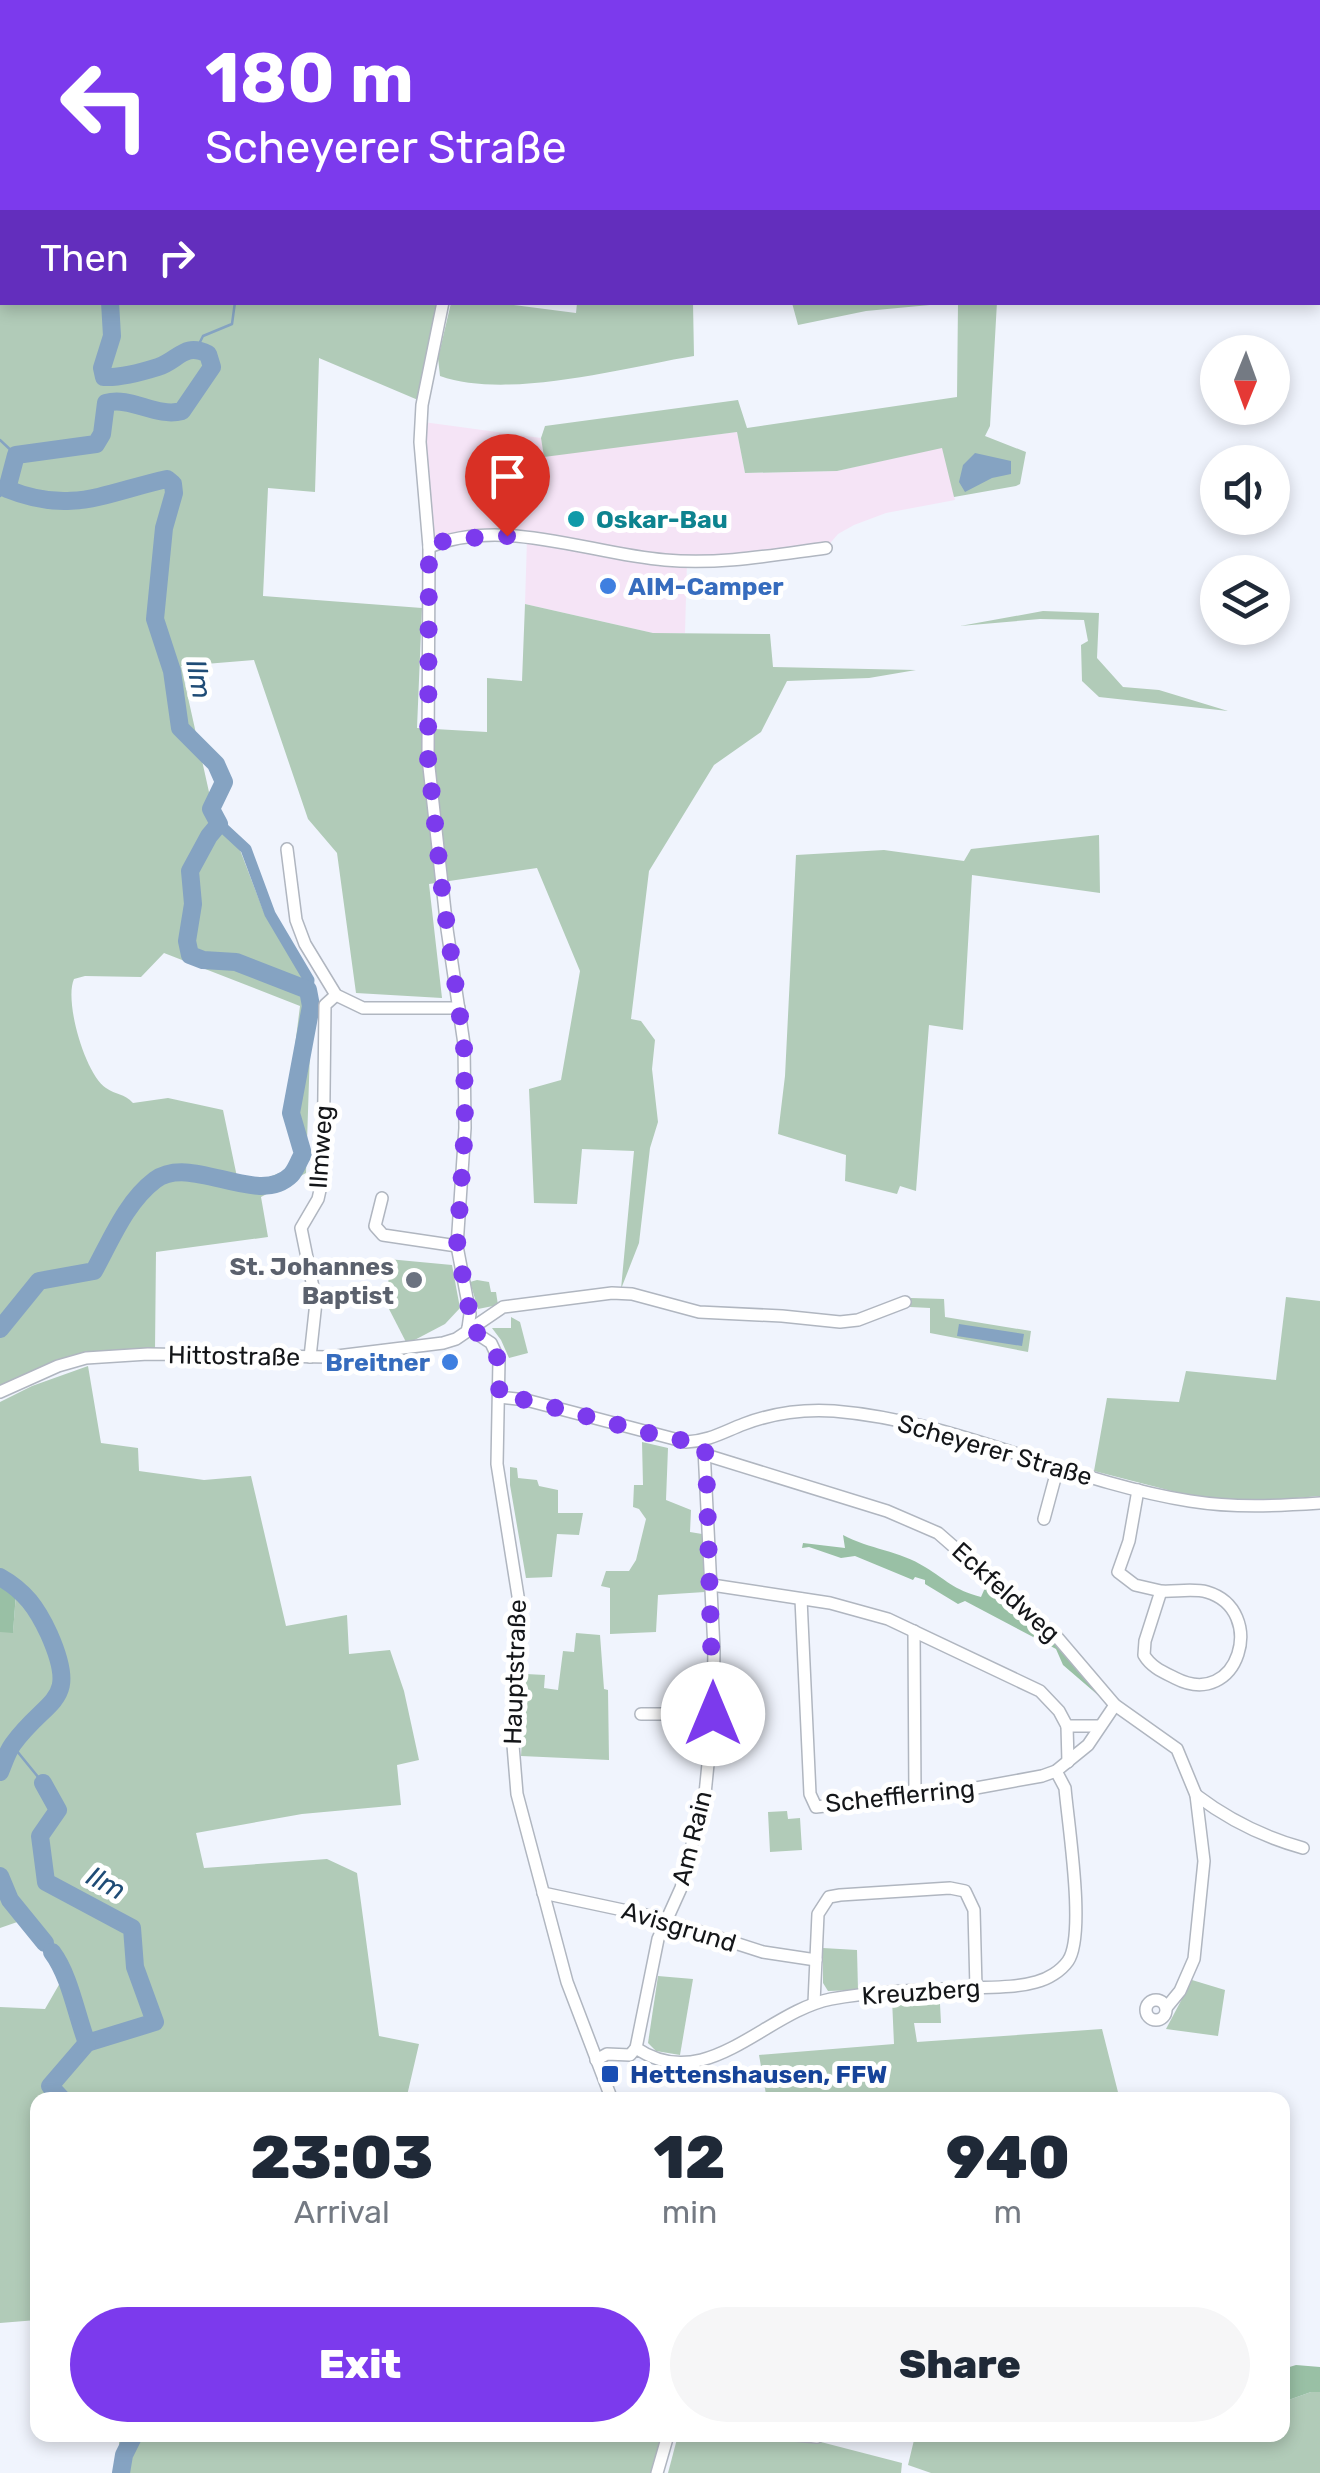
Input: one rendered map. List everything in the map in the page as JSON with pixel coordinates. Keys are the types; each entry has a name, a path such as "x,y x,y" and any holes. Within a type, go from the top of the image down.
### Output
{"street":[{"path":"442,305 421,421 429,547 428,758 464,1044 465,1128 457,1246 470,1314 468,1328"},
{"path":"429,547 449,539 507,536 654,559 703,562 826,548"},
{"path":"286,850 296,920 305,944 336,994 363,1008 459,1008"},
{"name":"Ilmweg","path":"310,1358 316,1302 301,1228 322,1184 324,1006 336,994"},
{"path":"382,1198 375,1226 383,1235 457,1246"},
{"name":"Hittostraße","path":"0,1392 86,1358 148,1354 310,1358 443,1343 456,1339 503,1306 612,1292 698,1312 840,1322 858,1320 906,1302"},
{"name":"Hauptstraße","path":"468,1328 482,1334 496,1352 497,1464 521,1615 512,1757 521,1813 566,1982 609,2092"},
{"name":"Scheyerer Straße","path":"499,1397 526,1400 704,1448 777,1414 836,1412 937,1429 1138,1490 1218,1505 1320,1503"},
{"name":"Am Rain","path":"636,2048 658,1939 681,1888 700,1818 713,1714 712,1585 704,1448"},
{"name":"Eckfeldweg","path":"704,1448 938,1532 1057,1637 1115,1704 1177,1750 1196,1795 1204,1861 1194,1959 1180,1991 1166,2008"},
{"path":"1044,1520 1058,1467"},
{"path":"1138,1490 1118,1574 1160,1590 1207,1592 1230,1608 1239,1624 1241,1641 1233,1666 1221,1678 1190,1686 1147,1661 1145,1641 1160,1590"},
{"path":"712,1585 854,1608 914,1631 1040,1690 1067,1726 1068,1762"},
{"name":"Schefflerring","path":"801,1599 810,1794 816,1807 1002,1785 1056,1770 1088,1745 1115,1704"},
{"path":"914,1631 915,1796"},
{"path":"641,1714 713,1714"},
{"path":"1067,1726 1099,1726"},
{"name":"Kreuzberg","path":"636,2048 656,2059 702,2062 814,2002 857,1995 1040,1982 1066,1965 1073,1953 1076,1924 1065,1788 1056,1770"},
{"path":"1196,1795 1223,1816 1304,1848"},
{"path":"814,2002 818,1914 829,1897 958,1888 969,1896 974,1910 976,1988"},
{"name":"Avisgrund","path":"543,1893 612,1907 763,1952 816,1960"},
{"path":"596,2060 607,2054 627,2056 636,2048"},
{"path":"657,2473 666,2442"}],"shaded area":[{"path":"416,421 541,438 544,456 737,432 745,473 837,471 943,447 955,500 886,513 838,534 826,548 687,561 685,633 653,633 525,604 527,539 507,536 429,547 424,501 418,500"}],"green space":[{"path":"0,305 436,305 418,400 319,358 315,492 268,488 263,596 422,608 417,728 487,732 487,678 522,681 525,604 653,633 770,634 773,667 916,670 869,678 787,681 761,732 714,765 649,871 631,1019 641,1021 655,1040 652,1069 658,1122 650,1148 639,1243 621,1289 634,1151 582,1149 577,1204 534,1203 529,1089 561,1080 580,971 537,868 429,884 442,998 356,993 337,853 308,819 254,660 181,666 215,819 237,842 263,910 312,989 306,1173 261,1197 268,1237 156,1252 155,1350 72,1355 0,1387","holes":["164,953 300,1006 286,1118 297,1153 289,1169 257,1182 237,1177 223,1110 168,1098 133,1103 98,1080 78,1036 72,1003 74,979 141,977"]},
{"path":"451,305 514,305 576,313 577,305 693,305 694,356 565,380 498,385 440,376 438,358"},
{"path":"793,305 930,305 866,311 798,325"},
{"path":"958,305 997,305 990,426 985,436 1026,452 1020,484 954,497 942,448 837,471 745,473 737,432 544,457 541,438 545,426 738,400 747,428 957,397"},
{"path":"1043,611 1099,613 1097,658 1123,687 1159,690 1228,711 1099,697 1082,681 1081,645 1088,641 1084,620 1040,619 960,626"},
{"path":"1099,835 1100,893 972,875 963,1030 929,1025 916,1191 900,1186 897,1194 845,1181 846,1155 778,1134 785,1076 796,855 884,850 964,861 971,849"},
{"path":"388,1259 452,1265 460,1308 445,1324 407,1344 389,1309"},
{"path":"470,1282 489,1282 498,1305 478,1309"},
{"path":"1286,1297 1320,1301 1320,1496 1261,1501 1195,1497 1094,1471 1107,1398 1179,1402 1186,1371 1276,1380"},
{"path":"911,1298 944,1299 945,1317 1031,1331 1028,1352 930,1333 930,1308 910,1307"},
{"path":"511,1317 520,1322 528,1353 509,1358 492,1328 511,1328"},
{"path":"88,1366 101,1443 138,1448 139,1471 204,1480 251,1476 286,1626 347,1615 349,1654 390,1650 404,1691 419,1760 397,1765 401,1805 302,1814 196,1833 204,1868 327,1859 357,1873 379,2036 419,2044 408,2092 30,2092 30,2321 0,2323 0,2007 45,2009 64,1976 23,1920 0,1928 0,1632 13,1632 16,1594 0,1583 0,1402"},
{"path":"642,1442 668,1448 666,1500 691,1510 690,1532 702,1534 705,1592 658,1595 656,1632 610,1634 610,1588 601,1586 606,1571 629,1571 636,1560 646,1519 633,1507 634,1485 643,1485"},
{"path":"510,1467 517,1468 518,1478 537,1480 539,1486 558,1490 558,1513 583,1513 579,1535 557,1534 552,1577 526,1578"},
{"path":"843,1535 915,1562 971,1594 981,1597 988,1581 1068,1652 1094,1683 1099,1696 1063,1665 1056,1649 965,1601 958,1604 925,1584 925,1580 913,1580 855,1556 841,1558 802,1548 803,1543 845,1548"},
{"path":"0,1583 16,1593 13,1633 0,1632"},
{"path":"576,1633 600,1635 604,1689 608,1690 609,1760 521,1756 526,1674 545,1675 544,1688 558,1690 563,1651 574,1652"},
{"path":"787,1811 788,1819 800,1818 802,1850 770,1852 768,1812"},
{"path":"823,1948 857,1950 858,1990 828,1991 823,1983"},
{"path":"658,1976 693,1979 680,2055 656,2051 648,2043"},
{"path":"1192,1980 1225,1990 1218,2036 1166,2029"},
{"path":"934,1997 934,2003 940,2004 941,2023 914,2023 917,2042 1102,2029 1118,2092 766,2092 759,2055 894,2044 892,1999"},
{"path":"1290,2367 1320,2367 1320,2392 1290,2400"},
{"path":"1320,2392 1320,2473 931,2473 908,2465 914,2442 1290,2442 1290,2400"},
{"path":"119,2442 661,2442 652,2473 114,2473"},
{"path":"676,2442 821,2442 902,2463 901,2473 668,2473"}],"water":[{"path":"975,453 1011,461 1011,474 992,478 965,492 959,482 963,465"},
{"path":"959,1324 1024,1334 1022,1346 957,1336"}],"waterway":[{"name":"Ilm","path":"0,1329 39,1281 94,1271 127,1210 155,1180 170,1173 187,1172 243,1184 277,1184 291,1175 303,1154 291,1113 311,1006 308,990 236,962 190,955 187,941 193,904 190,871 219,824 211,809 224,782 216,764 180,728 172,671 155,619 164,528 173,484 167,479 69,501 30,497 7,489 16,455 96,444 102,434 106,403 182,411 212,367 208,354 193,350 152,369 104,377 102,368 112,336 110,305"},
{"path":"197,348 203,336 232,324 235,305"},
{"path":"0,440 16,455"},
{"path":"0,496 7,489"},
{"path":"219,824 246,849 270,914 309,980 308,990"},
{"name":"Ilm","path":"0,1577 23,1594 40,1616 61,1674 56,1697 13,1744 0,1772"},
{"name":"Ilm","path":"12,1745 43,1783"},
{"name":"Ilm","path":"43,1783 58,1810 40,1836 46,1882 132,1928 135,1967 155,2022 87,2043 50,2086 56,2092"},
{"name":"Ilm","path":"0,1876 10,1900 45,1943"},
{"name":"Ilm","path":"52,1952 68,1984 87,2043"},
{"name":"Ilm","path":"121,2473 130,2442"}],"place":[{"name":"Oskar-Bau","path":"576,519"},
{"name":"AIM-Camper","path":"608,586"},
{"name":"St. Johannes Baptist","path":"414,1280"},
{"name":"Breitner","path":"450,1362"},
{"name":"Hettenshausen, FFW","path":"610,2074"}],"route":[{"path":"507,536 468,536 429,547 428,758 464,1044 465,1128 457,1246 470,1314 468,1328 482,1334 496,1352 499,1397 526,1400 671,1439 702,1442 706,1455 712,1585 713,1714"}]}
